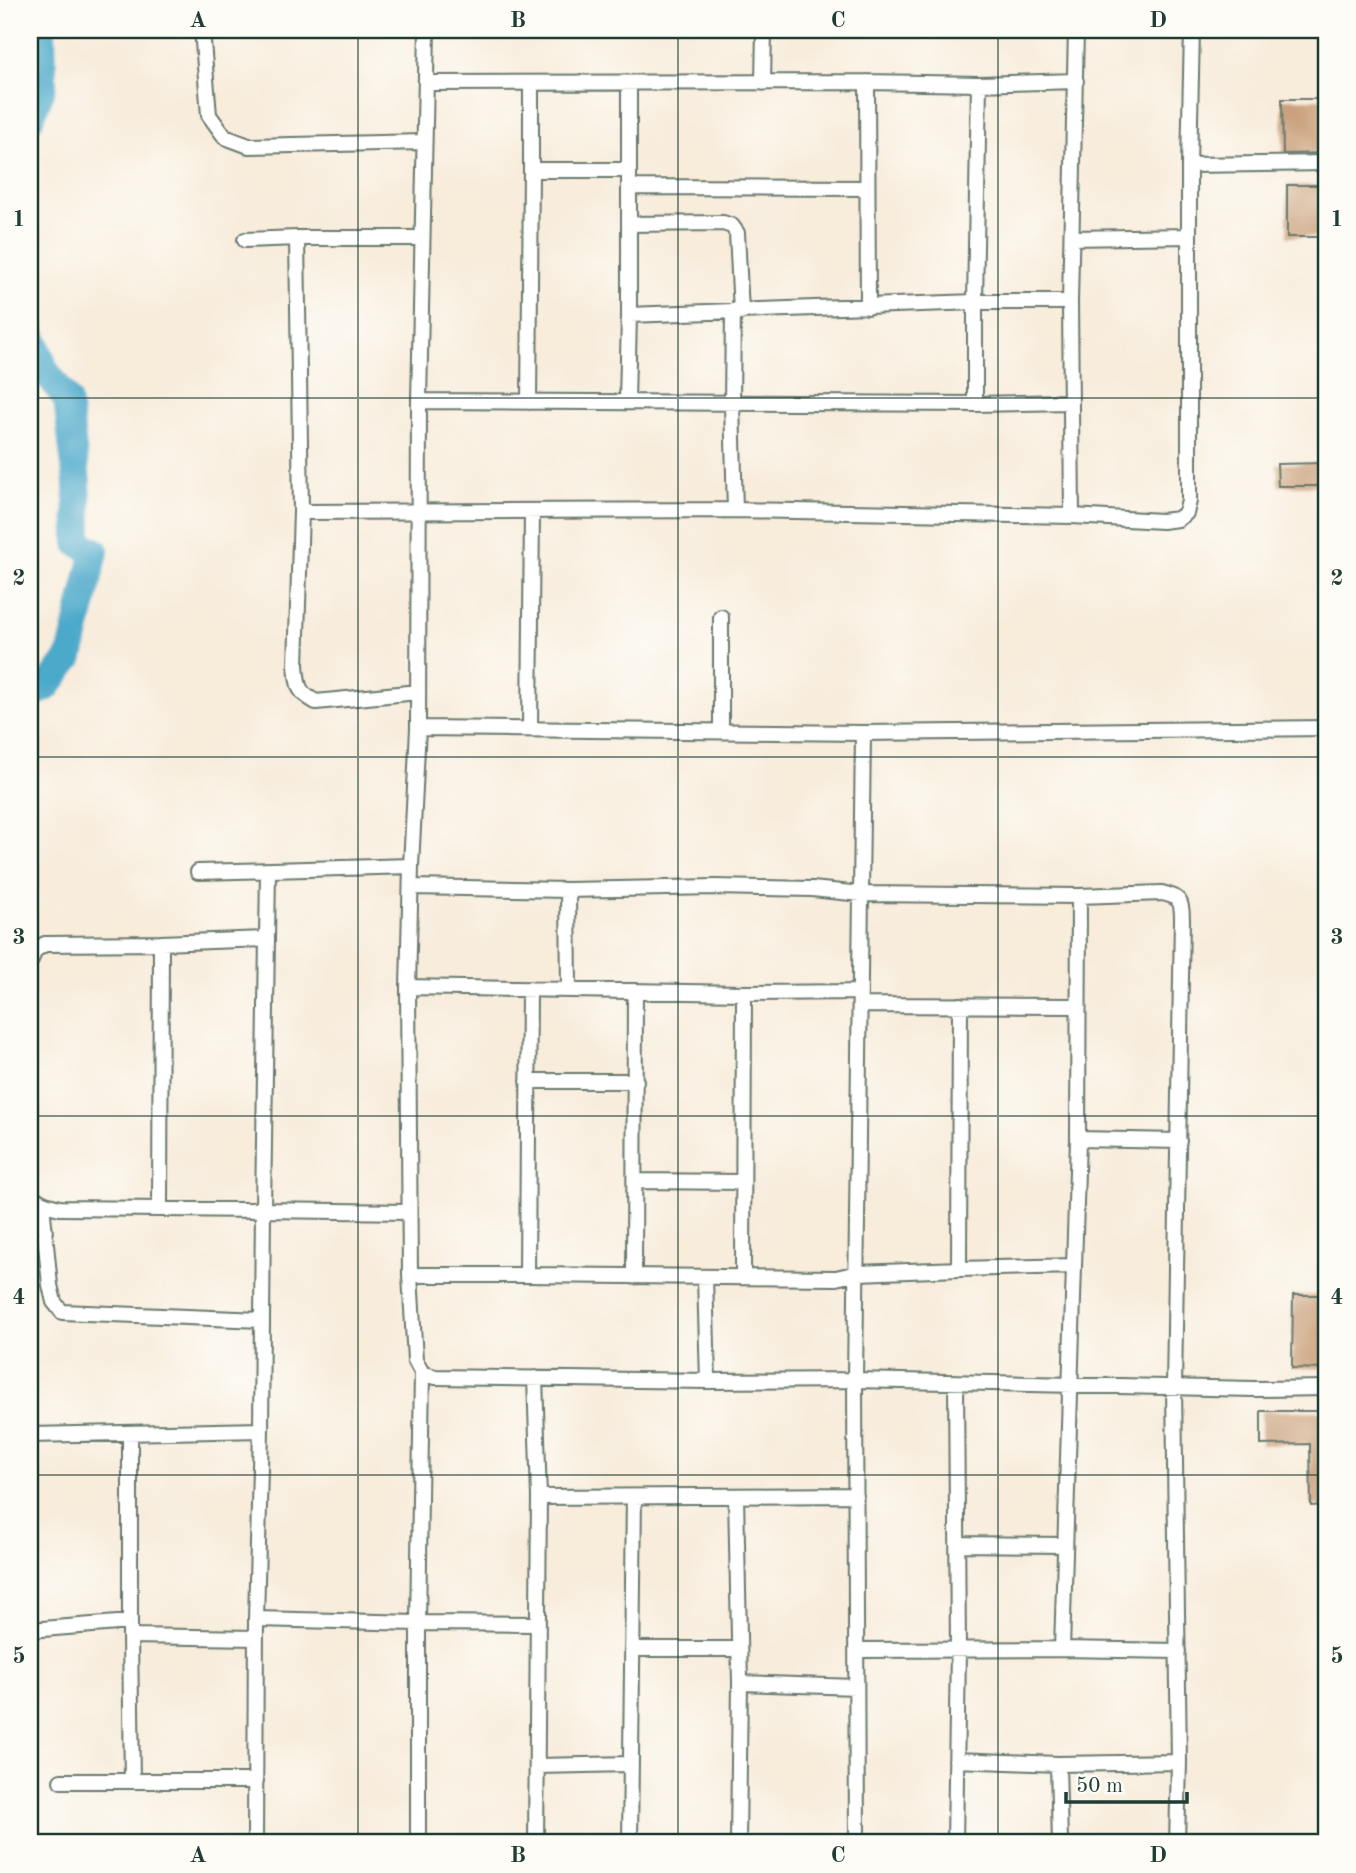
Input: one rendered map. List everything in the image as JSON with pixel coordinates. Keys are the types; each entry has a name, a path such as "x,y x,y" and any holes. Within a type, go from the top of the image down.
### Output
{"street":[{"path":"202,30 209,115 225,137 249,146 424,142"},
{"path":"418,1843 422,1373 415,1360 411,1275 408,987 418,727 419,401 427,30"},
{"path":"763,83 764,30"},
{"path":"1072,516 1070,302 1076,30"},
{"path":"301,512 735,510 1072,516 1163,521 1178,519 1186,513 1189,501 1189,165 1192,30"},
{"path":"426,83 979,84 1076,81"},
{"path":"867,82 868,307"},
{"path":"530,401 531,83"},
{"path":"627,402 629,83"},
{"path":"975,404 979,84"},
{"path":"1189,165 1326,163"},
{"path":"531,170 628,170"},
{"path":"629,187 867,188"},
{"path":"629,224 723,223 732,226 737,233 737,312 732,404 735,510"},
{"path":"1072,238 1189,236"},
{"path":"298,238 301,512 296,665 298,684 303,695 316,702 418,692"},
{"path":"245,240 422,238"},
{"path":"629,315 975,302 1070,302"},
{"path":"419,401 732,404 1070,402"},
{"path":"530,728 531,511"},
{"path":"721,617 721,730"},
{"path":"418,727 863,733 1326,728"},
{"path":"857,1843 855,1380 863,733"},
{"path":"198,872 411,866"},
{"path":"255,1843 268,871"},
{"path":"411,887 568,890 715,887 812,889 861,894 1162,894 1179,900 1182,919 1174,1387 1179,1762 1177,1843"},
{"path":"568,890 569,990"},
{"path":"1062,1649 1078,1139 1079,896"},
{"path":"30,962 35,950 45,944 267,939"},
{"path":"160,1209 161,943"},
{"path":"408,987 744,993 960,1005 1078,1006"},
{"path":"527,1275 528,989"},
{"path":"634,1277 635,991"},
{"path":"743,1277 744,993"},
{"path":"959,1269 960,1005"},
{"path":"528,1081 636,1081"},
{"path":"1078,1139 1179,1141"},
{"path":"635,1181 743,1182"},
{"path":"30,1192 42,1204 61,1208 409,1212"},
{"path":"42,1204 50,1285 54,1302 62,1312 262,1320"},
{"path":"411,1275 836,1278 858,1273 1074,1266"},
{"path":"705,1277 708,1381"},
{"path":"422,1373 435,1377 855,1380 1326,1388"},
{"path":"535,1378 538,1497 536,1843"},
{"path":"955,1843 958,1650 956,1382"},
{"path":"30,1435 261,1430"},
{"path":"130,1433 132,1781"},
{"path":"736,1496 740,1684 738,1843"},
{"path":"538,1497 856,1496"},
{"path":"630,1843 634,1497"},
{"path":"957,1544 1065,1545"},
{"path":"256,1619 538,1623"},
{"path":"30,1630 130,1629 256,1638"},
{"path":"632,1649 739,1649"},
{"path":"857,1650 1178,1651"},
{"path":"740,1684 856,1687"},
{"path":"956,1760 1058,1764 1179,1762"},
{"path":"537,1766 631,1764"},
{"path":"1058,1764 1060,1843"},
{"path":"61,1781 256,1781"}],"building":[{"path":"1282,99 1326,99 1326,153 1283,154"},
{"path":"1287,185 1326,185 1326,237 1287,237"},
{"path":"1326,463 1326,486 1278,486 1277,464"},
{"path":"1293,1295 1326,1295 1326,1369 1292,1368"},
{"path":"1261,1411 1326,1411 1326,1505 1311,1506 1310,1444 1261,1445"}],"waterway":[{"path":"30,119 43,85 42,30"},
{"path":"30,328 45,370 67,400 77,483 78,543 95,551 70,657 47,687 30,695"}]}
